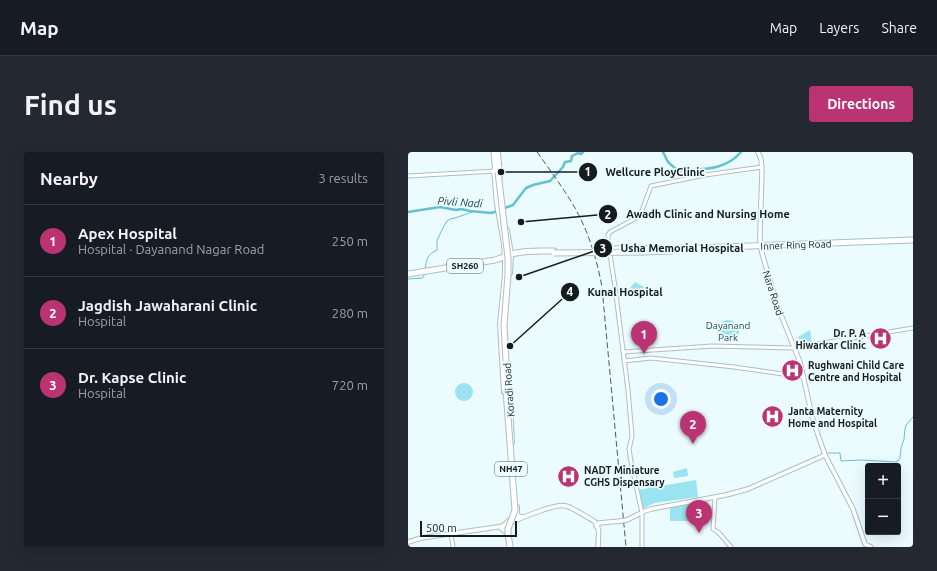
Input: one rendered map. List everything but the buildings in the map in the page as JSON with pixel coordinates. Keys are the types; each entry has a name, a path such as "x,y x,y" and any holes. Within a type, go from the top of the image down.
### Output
{"highway":[{"name":"NH47","path":"495,152 508,255 504,325 505,362 515,510 508,529 510,547"},
{"name":"Inner Ring Road","path":"511,254 525,251 554,252 680,249 913,240"},
{"name":"Inner Ring Road","path":"643,250 893,242 913,240"},
{"name":"SH260","path":"408,274 495,260 511,254"}],"main road":[{"name":"Nara Road","path":"758,152 761,159 760,246 772,296 794,348"},
{"name":"Koradi Road","path":"497,171 511,254 505,326 506,385 511,487 514,511 507,533 510,547"},
{"path":"497,171 497,204 505,256 505,277 510,279"},
{"path":"499,218 505,217"},
{"name":"Nara Road","path":"760,246 778,308 802,370 812,416 825,455 853,509 865,544 871,547"},
{"name":"Koradi Road","path":"505,277 500,324 503,370 506,385"},
{"name":"Koradi Road","path":"510,448 517,514 510,523 510,547"},
{"path":"596,525 627,520 658,507 715,497 748,489 825,455"},
{"path":"502,527 561,505 568,506 594,521 598,528 598,547"},
{"path":"408,543 452,534 502,527 523,517 539,513"},
{"path":"517,514 519,517 523,517"},
{"path":"502,527 507,533"}],"street":[{"path":"642,547 642,513 629,449 632,436 608,235 610,232 640,216 651,186 761,166"},
{"path":"408,176 497,171"},
{"path":"609,248 679,246 680,249"},
{"path":"610,254 671,252 671,250"},
{"path":"623,352 712,346 794,348 913,328"},
{"path":"624,360 651,358 734,367 804,377"},
{"path":"715,497 713,529 722,536 730,547"},
{"path":"452,534 453,547"}],"green space":[{"path":"635,282 644,287 640,297 629,289"},
{"name":"Dayanand Park","path":"724,320 732,320 739,327 739,335 732,342 724,342 717,335 717,327"},
{"path":"810,330 812,342 803,344 798,337"},
{"path":"460,383 468,383 473,388 471,399 468,401 460,401 455,396 455,388"},
{"path":"687,468 688,476 674,478 673,472"},
{"path":"696,480 698,497 654,503 642,509 638,490"},
{"path":"707,500 705,521 670,521 670,507"}],"waterway":[{"name":"Pivli Nadi","path":"502,209 513,205 526,188 550,181 563,167 565,162 571,161 572,156 583,152"},
{"name":"Pivli Nadi","path":"663,152 668,162 678,171 720,166 728,163 741,152"},
{"name":"Pivli Nadi","path":"408,212 440,207 491,213 498,211"},
{"path":"425,269 428,257 437,250 437,241 447,221 472,212"},
{"path":"408,279 422,278 424,274"},
{"path":"828,453 840,453 841,461 861,460 896,462 900,458 906,425 913,417"}],"railway":[{"path":"537,152 557,180 580,217 592,247 600,277 626,547"}],"place":[{"name":"Wellcure PloyClinic","path":"501,172"},
{"name":"Awadh Clinic and Nursing Home","path":"521,222"},
{"name":"Usha Memorial Hospital","path":"519,277"},
{"name":"Dr. P. A Hiwarkar Clinic","path":"881,339"},
{"name":"Kunal Hospital","path":"510,346"},
{"name":"Apex Hospital","path":"644,354"},
{"name":"Rughwani Child Care Centre and Hospital","path":"792,371"},
{"name":"Janta Maternity Home and Hospital","path":"773,417"},
{"name":"Jagdish Jawaharani Clinic","path":"693,444"},
{"name":"NADT Miniature CGHS Dispensary","path":"568,476"},
{"name":"Dr. Kapse Clinic","path":"699,533"}]}
